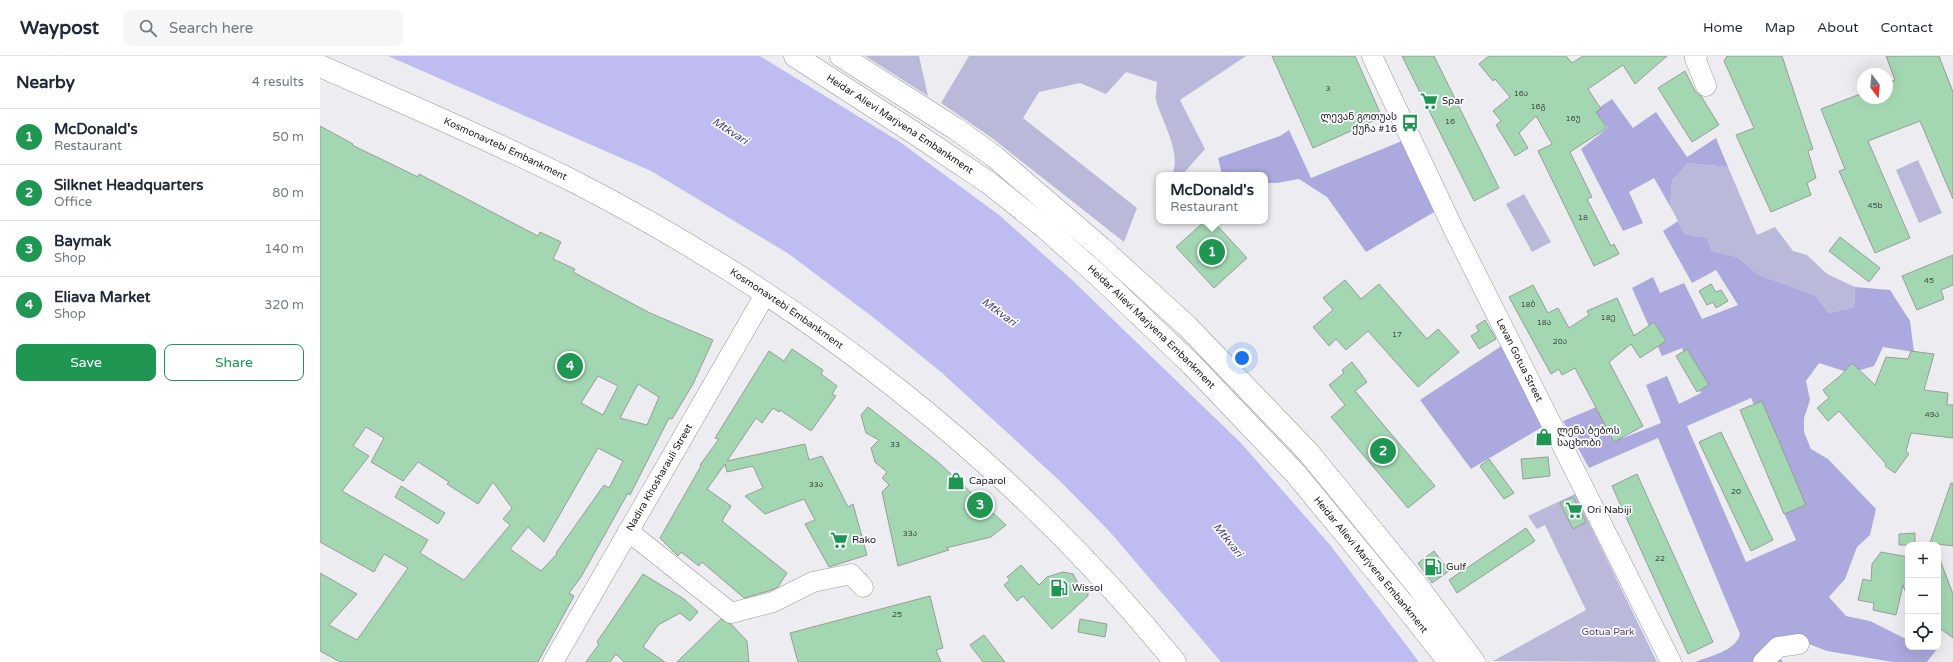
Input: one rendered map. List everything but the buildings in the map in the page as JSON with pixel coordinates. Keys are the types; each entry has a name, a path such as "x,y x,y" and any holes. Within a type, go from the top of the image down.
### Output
{"main road":[{"name":"Heidar Alievi Marjvena Embankment","path":"795,56 919,136 988,183 1044,227 1100,277 1192,365 1296,473 1449,662"},
{"path":"841,56 956,129 995,158 1082,232 1188,327 1308,453 1416,584 1474,662"},
{"name":"Kosmonavtebi Embankment","path":"320,66 571,180 646,221 788,307 877,373 983,461 1110,585 1175,662"}],"street":[{"name":"Levan Gotua Street","path":"1372,56 1453,228 1671,662"},
{"path":"1697,56 1695,58 1706,86"},
{"name":"Nadira Khosharauli Street","path":"554,662 766,293"},
{"path":"628,531 731,613 773,602 813,582 851,574 863,587"},
{"path":"1762,662 1778,647 1799,644"}],"green space":[{"path":"865,56 919,56 928,96"},
{"path":"969,56 1246,56 1180,100 1205,149 1185,172 1173,172 1175,157 1170,138 1156,100 1157,82 1126,72 1106,94 1080,83 1039,92 1023,118 1137,208 1124,242 992,138 941,103"},
{"path":"1918,160 1942,213 1919,223 1896,170"},
{"path":"1688,163 1728,167 1757,235 1775,227 1793,251 1807,255 1827,274 1855,287 1854,307 1829,313 1815,295 1759,275 1737,257 1712,251 1707,238 1685,234 1670,206 1672,181"},
{"path":"1524,194 1551,242 1532,252 1506,204"},
{"name":"Gotua Park","path":"1575,494 1657,662 1493,661 1586,610 1545,525 1537,529 1528,516"}],"shaded area":[{"path":"1612,99 1633,128 1656,112 1687,157 1716,138 1728,167 1688,163 1672,181 1670,206 1654,178 1629,192 1643,223 1623,231 1581,149 1608,128 1594,111"},
{"path":"1289,130 1311,178 1402,141 1436,211 1366,252 1327,197 1299,179 1268,183 1268,172 1221,172 1218,158 1280,136"},
{"path":"1678,221 1685,234 1707,238 1712,251 1737,257 1759,275 1815,295 1829,313 1854,307 1855,287 1890,290 1910,321 1914,352 1883,347 1874,366 1850,373 1819,363 1806,381 1810,400 1804,418 1804,432 1811,449 1828,459 1876,509 1870,535 1857,547 1845,579 1829,597 1846,616 1870,621 1905,638 1905,650 1936,650 1927,662 1893,662 1827,651 1809,644 1795,635 1769,644 1783,662 1695,662 1728,649 1738,640 1740,634 1658,438 1589,468 1563,421 1606,403 1623,438 1661,423 1646,385 1667,376 1679,404 1701,393 1682,348 1662,356 1632,288 1653,277 1660,293 1684,283 1702,319 1738,305 1716,270 1692,283 1663,231","holes":["1751,398 1799,506 1784,513 1796,540 1746,562 1687,426"]},
{"path":"1503,345 1544,426 1471,469 1420,400"}],"water":[{"name":"Mtkvari","path":"388,56 760,56 900,142 999,215 1071,279 1241,443 1331,546 1419,662 1221,662 1110,532 1061,482 941,372 874,318 789,254 651,171"}],"place":[{"name":"Spar","path":"1429,101"},
{"name":"ლევან გოთუას ქუჩა #16","path":"1410,123"},
{"name":"McDonald's","path":"1212,252"},
{"name":"Eliava Market","path":"570,366"},
{"name":"ლენა ბებოს საცხობი","path":"1544,437"},
{"name":"Silknet Headquarters","path":"1383,451"},
{"name":"Caparol","path":"956,481"},
{"name":"Baymak","path":"980,505"},
{"name":"Ori Nabiji","path":"1574,510"},
{"name":"Rako","path":"839,540"},
{"name":"Gulf","path":"1433,567"},
{"name":"Wissol","path":"1059,588"}]}
